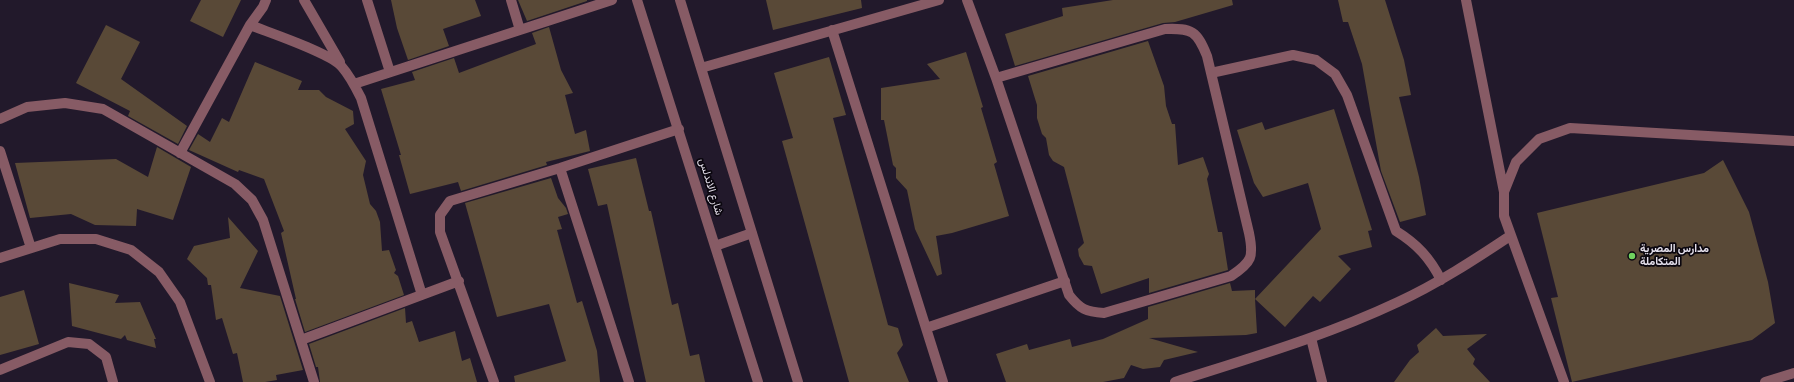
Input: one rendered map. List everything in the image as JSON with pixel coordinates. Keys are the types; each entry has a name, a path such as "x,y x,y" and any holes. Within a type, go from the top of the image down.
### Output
{"street":[{"path":"180,153 250,25 263,7 266,0"},
{"path":"304,0 362,98 422,295"},
{"path":"366,0 390,72"},
{"path":"511,0 520,30"},
{"path":"354,84 612,0"},
{"name":"شارع الاندلس","path":"638,0 758,382"},
{"path":"680,0 798,382"},
{"path":"701,68 939,0"},
{"path":"967,0 996,78 1069,295 1078,306 1090,312 1104,313 1231,276 1246,266 1252,250 1251,244 1207,56 1200,38 1184,28 1165,29 996,78"},
{"path":"1466,0 1504,192 1504,216 1564,382"},
{"path":"250,25 328,56 342,66"},
{"path":"832,30 943,382"},
{"path":"1211,73 1293,55 1316,60 1335,74 1347,95 1396,231 1410,240 1422,251 1432,264 1441,280"},
{"path":"0,119 27,107 65,103 103,109 236,184 252,200 263,220 314,382"},
{"path":"1504,192 1516,162 1539,139 1570,128 1794,141"},
{"path":"494,382 440,232 440,216 450,201 560,168 679,129"},
{"path":"0,151 31,248"},
{"path":"560,168 629,382"},
{"path":"715,246 752,233"},
{"path":"1175,382 1311,338 1392,305 1441,280 1510,236"},
{"path":"0,258 60,239 96,239 131,250 160,272 180,302 210,382"},
{"path":"301,340 458,281"},
{"path":"926,328 1065,281"},
{"path":"1311,338 1322,382"},
{"path":"0,370 68,342 89,344 106,357 113,382"},
{"path":"1765,382 1794,373"}],"building":[{"path":"201,0 241,0 223,37 190,21"},
{"path":"391,0 475,0 481,16 443,29 449,46 408,60 397,28"},
{"path":"518,0 587,0 587,1 527,21"},
{"path":"766,0 861,0 862,8 773,30"},
{"path":"1113,0 1232,0 1233,5 1175,22 1163,23 1015,66 1005,34 1063,16 1062,8"},
{"path":"1338,0 1385,0 1404,60 1411,95 1399,97 1419,177 1426,215 1400,222 1381,171 1362,64 1348,22 1343,22"},
{"path":"106,25 140,42 121,79 187,126 178,144 128,116 130,111 76,83"},
{"path":"549,27 561,70 573,93 565,95 575,134 586,130 590,151 546,162 547,165 461,191 458,182 410,194 399,155 401,155 381,89 415,80 412,72 454,58 459,73 536,44 532,33"},
{"path":"1148,41 1164,86 1166,106 1172,124 1175,124 1178,165 1203,157 1209,174 1207,179 1218,232 1222,232 1228,270 1149,293 1149,278 1101,294 1092,266 1084,265 1079,256 1078,249 1084,243 1064,167 1053,161 1049,155 1046,138 1042,134 1037,118 1037,105 1028,76"},
{"path":"966,52 983,107 981,108 997,162 994,164 1009,216 952,233 936,236 942,274 937,276 915,229 907,190 896,178 896,168 893,165 884,120 881,120 881,88 940,79 927,64"},
{"path":"829,57 846,115 833,118 888,325 898,328 903,345 897,353 909,382 849,382 782,141 793,138 774,73"},
{"path":"255,62 302,81 298,90 319,90 326,97 353,111 354,124 345,129 366,161 363,175 370,204 376,211 380,222 382,251 389,250 396,270 394,273 398,276 404,295 305,332 295,299 281,233 284,231 264,179 239,170 238,172 189,150 198,134 210,142 222,118 229,122"},
{"path":"1334,109 1372,230 1368,231 1372,247 1338,256 1351,269 1320,302 1313,296 1285,327 1255,299 1321,229 1308,183 1263,197 1254,183 1237,130 1262,122 1265,130"},
{"path":"157,147 191,167 173,220 137,209 136,226 95,225 71,214 30,218 15,163 116,159 148,177"},
{"path":"636,158 649,211 651,211 672,305 678,303 690,356 699,354 705,382 646,382 607,204 598,206 588,169"},
{"path":"1723,160 1749,212 1768,282 1775,323 1752,340 1572,382 1551,298 1558,297 1537,213 1704,173"},
{"path":"551,178 558,198 566,208 568,214 558,217 562,229 557,230 577,303 582,301 597,351 600,382 515,382 514,376 566,361 549,304 497,317 465,203"},
{"path":"228,217 258,251 240,288 280,296 303,370 276,375 277,380 265,382 243,382 237,353 233,354 222,318 216,320 211,285 208,285 207,278 187,259 194,246 230,238"},
{"path":"69,283 119,295 115,303 140,302 156,339 154,339 156,348 127,340 125,335 121,339 72,326"},
{"path":"1230,283 1232,291 1255,290 1257,333 1246,335 1149,338 1198,352 1164,360 1160,367 1143,369 1131,365 1124,378 1103,382 1006,382 996,354 1027,344 1029,350 1070,339 1072,347 1103,339 1148,319 1148,307"},
{"path":"24,290 39,344 0,355 0,297"},
{"path":"405,308 406,323 412,321 419,342 455,331 462,361 470,358 477,382 320,382 318,367 316,367 309,344"},
{"path":"1436,328 1443,336 1487,334 1467,349 1475,359 1473,364 1490,382 1394,382 1410,360 1419,352 1417,345"}],"place":[{"name":"مدارس المصرية المتكاملة","path":"1632,256"}]}
